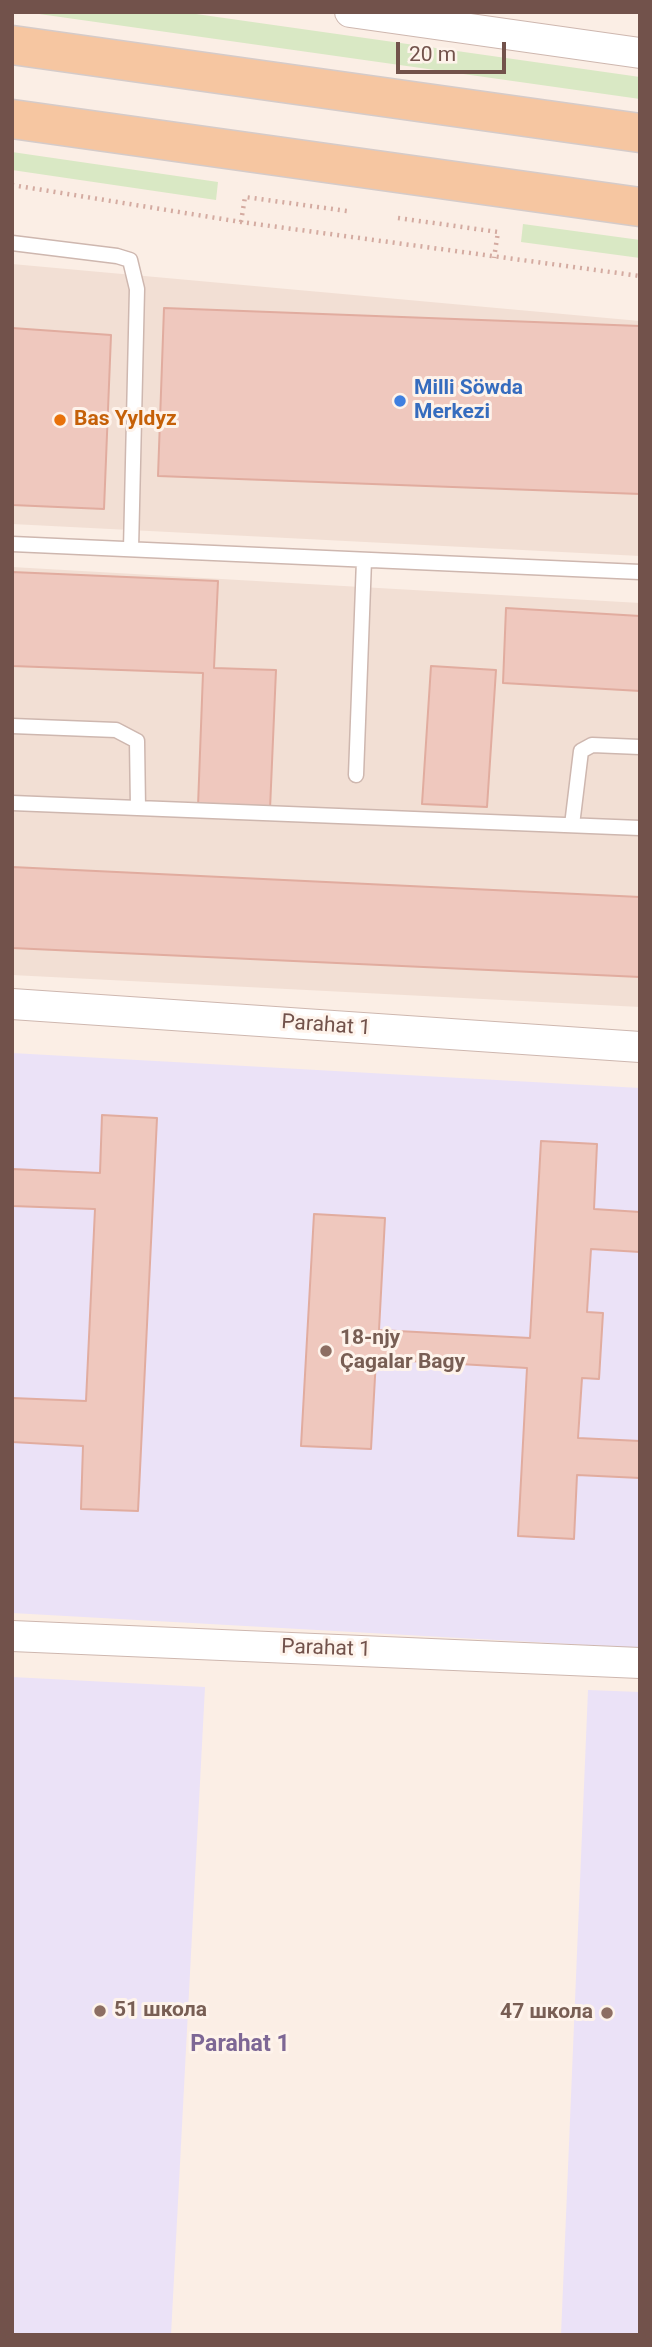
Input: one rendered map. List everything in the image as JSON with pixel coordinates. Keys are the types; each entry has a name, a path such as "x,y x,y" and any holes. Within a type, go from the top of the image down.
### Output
{"main road":[{"path":"12,45 640,133"},
{"path":"12,119 640,206"}],"street":[{"path":"350,12 640,53"},
{"name":"Parahat 1","path":"12,1004 640,1047"},
{"name":"Parahat 1","path":"12,1636 640,1663"}],"lane":[{"path":"12,243 117,256 130,260 134,267 137,289 131,550"},
{"path":"12,544 640,572"},
{"path":"356,775 365,559"},
{"path":"12,726 116,730 130,734 137,741 138,808"},
{"path":"572,825 580,751 592,745 640,747"},
{"path":"12,803 640,828"}],"path":[{"path":"12,185 241,222 640,276"},
{"path":"241,222 245,197 347,211"},
{"path":"398,218 498,232 494,258"}],"shaded area":[{"path":"12,264 640,321 640,556 12,524"},
{"path":"12,567 640,603 640,1007 12,975"},
{"name":"18-njy Çagalar Bagy","path":"12,1053 640,1088 640,1648 12,1613"},
{"name":"51 школа","path":"12,1677 205,1687 171,2335 12,2335"},
{"name":"47 школа","path":"588,1690 640,1692 640,2335 561,2335"}],"green space":[{"path":"25,12 182,12 640,77 640,99"},
{"path":"12,152 218,182 216,200 12,170"},
{"path":"523,224 640,240 640,258 521,242"}],"building":[{"name":"Milli Söwda Merkezi","path":"164,308 640,326 640,494 158,476"},
{"name":"Bas Yyldyz","path":"12,328 111,335 104,509 12,505"},
{"path":"12,572 218,581 214,668 276,670 270,809 198,806 203,673 12,666"},
{"path":"506,608 640,616 640,691 503,683"},
{"path":"431,666 496,670 487,807 422,804"},
{"path":"12,867 640,897 640,977 12,948"},
{"path":"102,1115 157,1118 138,1511 81,1509 83,1446 12,1442 12,1398 86,1401 95,1209 12,1206 12,1169 100,1173"},
{"path":"541,1141 597,1144 594,1209 640,1212 640,1252 591,1249 587,1312 603,1313 599,1379 582,1378 578,1438 640,1441 640,1478 577,1475 574,1539 518,1536 527,1368 376,1359 371,1449 301,1446 314,1214 385,1218 379,1330 530,1338"}],"place":[{"name":"Milli Söwda Merkezi","path":"400,401"},
{"name":"Bas Yyldyz","path":"60,420"},
{"name":"18-njy Çagalar Bagy","path":"326,1351"},
{"name":"51 школа","path":"100,2011"},
{"name":"47 школа","path":"607,2013"}],"district":[{"name":"Parahat 1","path":"240,2045"}]}
